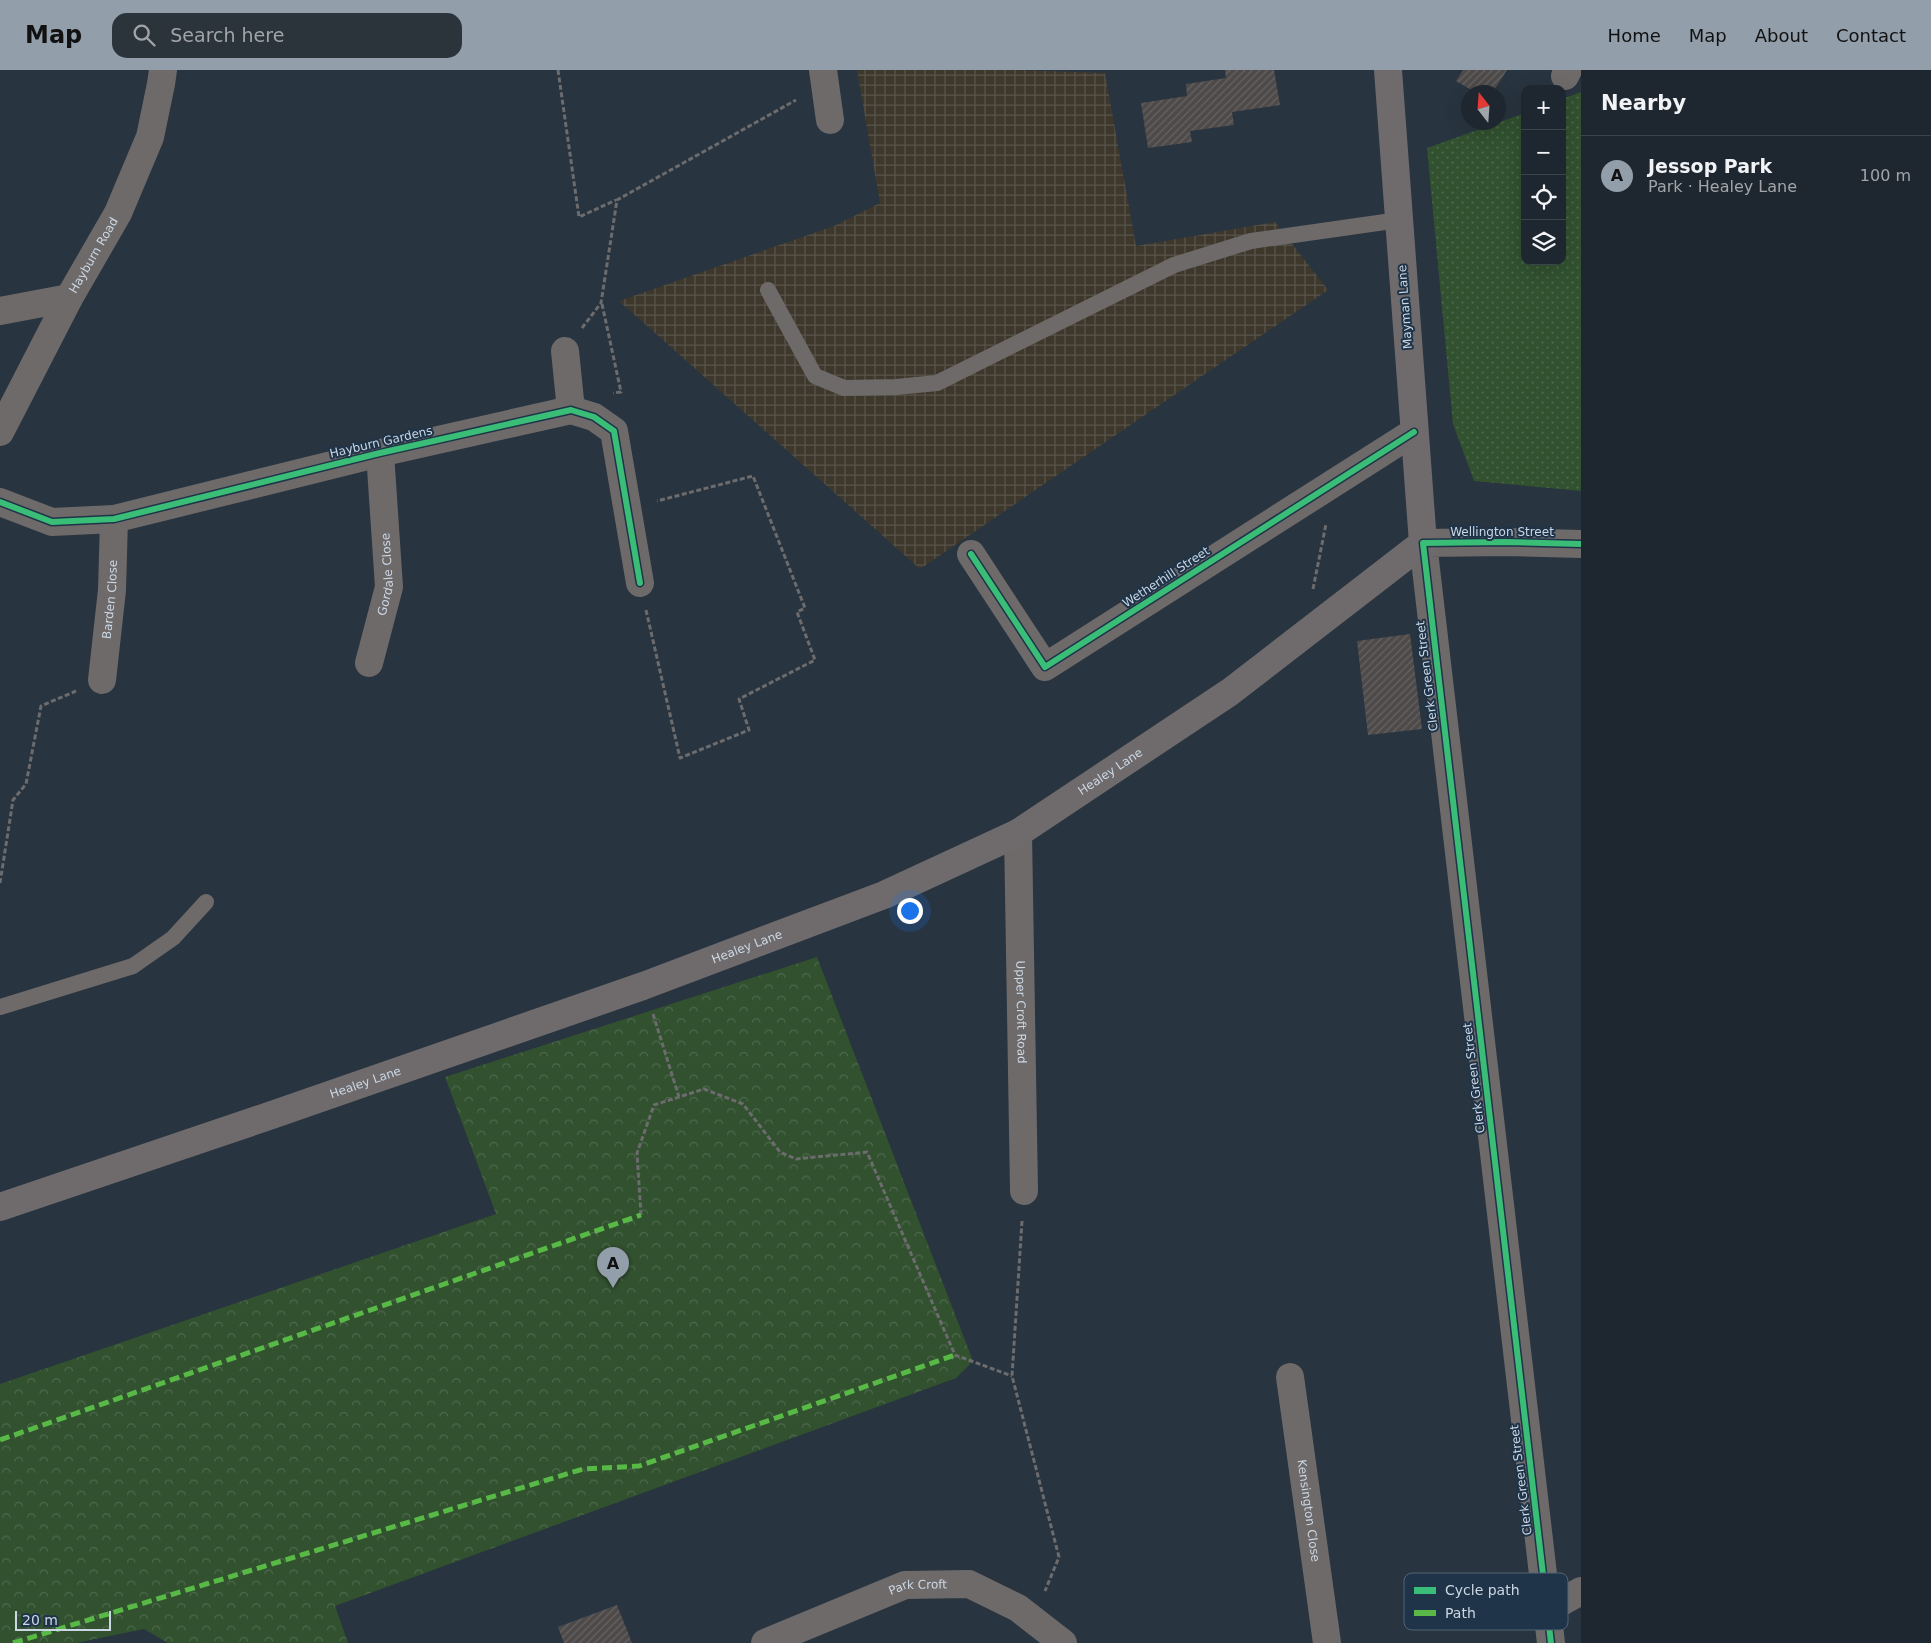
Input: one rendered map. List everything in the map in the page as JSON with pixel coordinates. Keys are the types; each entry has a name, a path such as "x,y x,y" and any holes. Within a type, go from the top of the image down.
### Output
{"main road":[{"name":"Mayman Lane","path":"1388,70 1423,543"},
{"name":"Healey Lane","path":"0,1207 644,986 884,895 1018,833 1230,692 1423,543"}],"street":[{"name":"Hayburn Road","path":"0,432 69,298 118,213 150,138 162,84 163,70"},
{"path":"824,77 830,120"},
{"path":"0,311 69,298"},
{"path":"566,351 571,404"},
{"name":"Hayburn Gardens","path":"0,502 52,522 114,520 571,404 594,416 614,431 640,583"},
{"name":"Wetherhill Street","path":"971,554 1045,667 1414,432"},
{"name":"Gordale Close","path":"369,663 389,587 380,453"},
{"name":"Barden Close","path":"102,680 112,590 114,520"},
{"name":"Wellington Street","path":"1423,543 1506,542 1581,544"},
{"name":"Clerk Green Street","path":"1423,543 1544,1573"},
{"name":"Upper Croft Road","path":"1018,833 1024,1191"},
{"name":"Kensington Close","path":"1290,1377 1327,1643"},
{"name":"Park Croft","path":"765,1643 905,1586 969,1584 1018,1608 1063,1643"},
{"path":"1568,1598 1581,1591"},
{"name":"Clerk Green Street","path":"1550,1630 1551,1643"}],"lane":[{"path":"768,290 814,376 844,388 896,388 938,383 1174,265 1251,241 1399,220"},
{"path":"0,1007 134,966 173,938 206,902"}],"path":[{"path":"558,70 579,217 617,200 824,77"},
{"path":"571,404 621,392 601,303 617,200"},
{"path":"566,351 601,303"},
{"path":"627,508 753,476 806,608 797,612 815,660 739,699 749,730 680,758 640,583"},
{"path":"1303,636 1335,483"},
{"path":"0,883 13,800 26,784 41,706 102,680"},
{"path":"644,986 679,1097"},
{"path":"641,1215 637,1152 654,1105 704,1089 743,1104 780,1152 796,1159 867,1152 955,1355 1012,1376"},
{"path":"1024,1191 1012,1376 1059,1557 1033,1619"}],"shaded area":[{"path":"857,70 1015,70 1105,73 1136,246 1275,222 1328,290 920,569 619,301 834,226 880,203"}],"green space":[{"path":"1581,92 1581,491 1474,481 1453,424 1427,148 1477,130 1506,130 1506,120 1521,114 1521,265 1566,265 1566,98"},
{"path":"817,957 973,1361 956,1378 335,1606 348,1643 168,1643 144,1629 76,1643 0,1643 0,1384 496,1214 445,1077"}],"building":[{"path":"1225,70 1274,70 1280,105 1232,112 1234,125 1190,131 1192,142 1148,148 1141,103 1187,96 1186,84 1226,78"},
{"path":"1463,70 1507,70 1497,85 1463,85 1456,81"},
{"path":"1410,634 1422,729 1368,735 1357,641"},
{"path":"617,1605 632,1643 564,1643 558,1627"}],"marked path":[{"path":"0,1440 641,1215"},
{"path":"13,1643 583,1469 639,1466 955,1355"}],"cycle path":[{"path":"0,502 52,522 114,519 380,453 571,410 594,417 614,431 640,583"},
{"path":"971,554 1045,667 1414,432"},
{"path":"1543,1573 1423,543 1506,542 1581,544"},
{"path":"1549,1630 1551,1643"}],"place":[{"name":"Jessop Park","path":"613,1288"}]}
